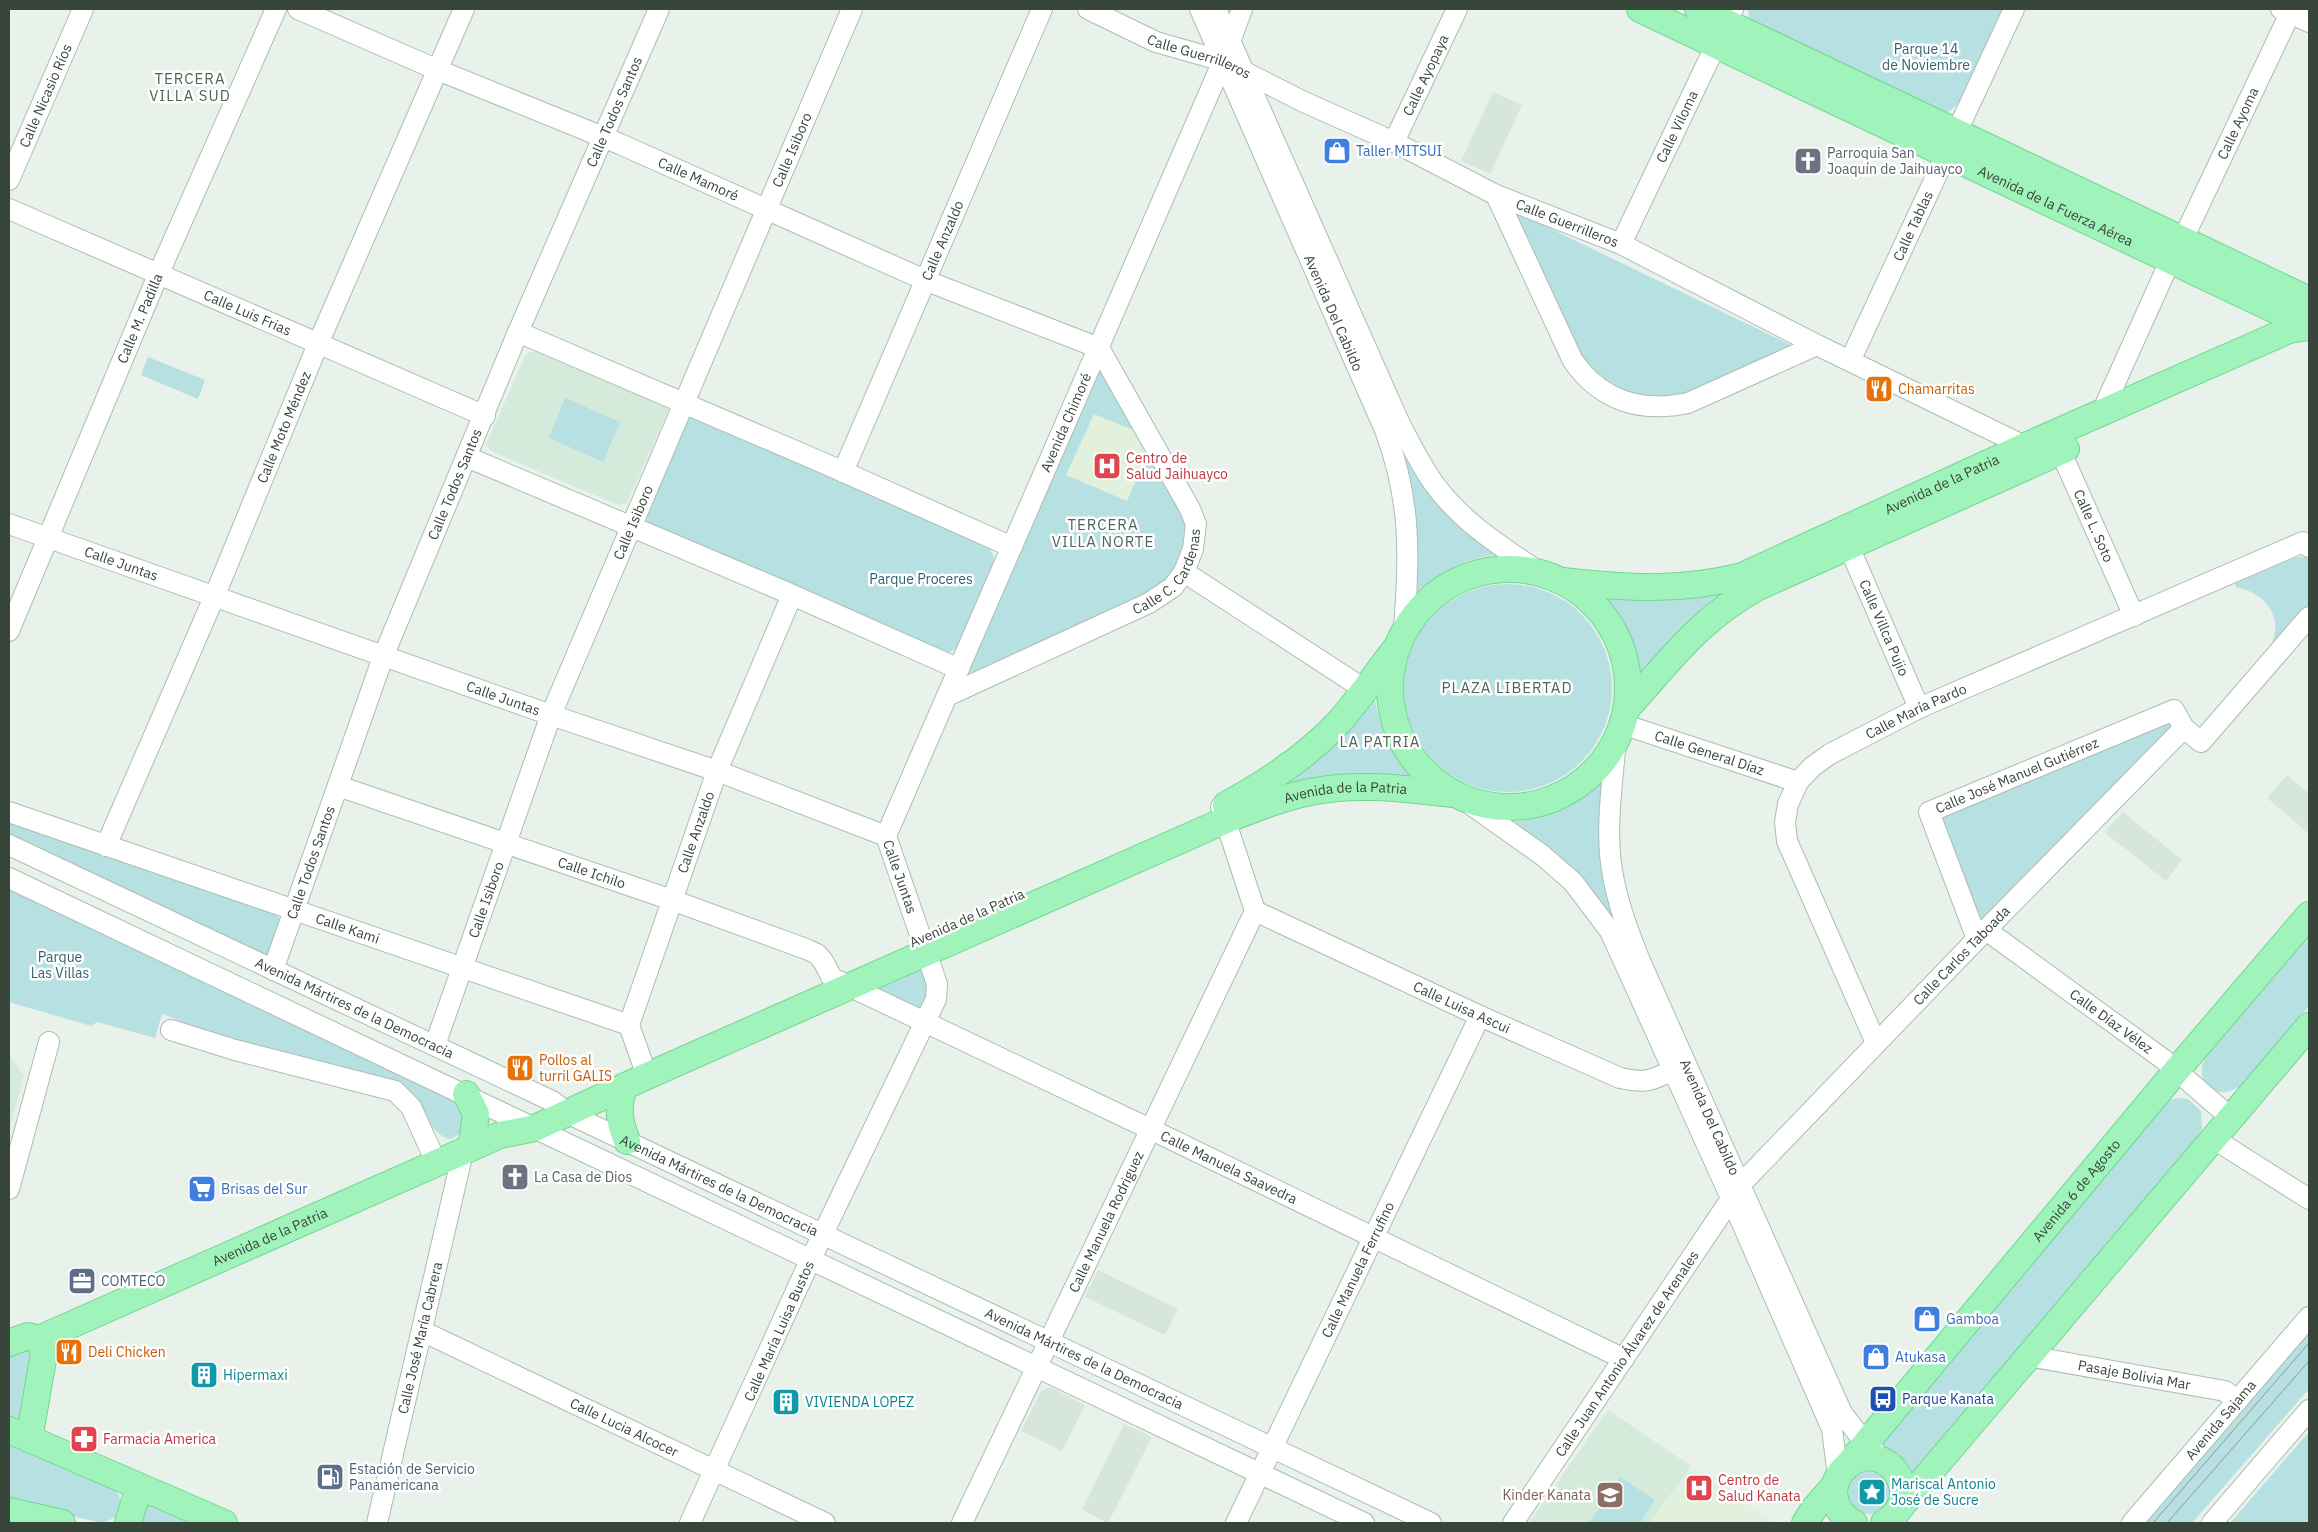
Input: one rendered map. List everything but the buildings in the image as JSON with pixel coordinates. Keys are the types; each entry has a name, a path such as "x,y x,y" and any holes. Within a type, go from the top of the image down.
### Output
{"main road":[{"name":"Avenida de la Fuerza Aérea","path":"1640,9 1725,25"},
{"name":"Avenida de la Fuerza Aérea","path":"1698,9 1952,144 2177,250 2309,300"},
{"name":"Avenida de la Fuerza Aérea","path":"2177,250 2266,306 2309,327"},
{"path":"2266,306 2276,322 2271,338"},
{"name":"Avenida de la Patria","path":"2057,443 2101,414 2289,330 2309,327"},
{"name":"Avenida de la Patria","path":"1224,814 1314,746 1340,720 1428,600 1461,578 1500,569 1520,569 1551,576 1636,588 1671,588 1707,585 1742,576 2057,443 2309,341"},
{"name":"Avenida de la Patria","path":"9,1343 28,1336 39,1339 436,1164 560,1107 638,1075 841,982 1224,814 1328,790 1374,787 1458,796 1488,806 1514,807 1539,803 1563,794 1584,780 1602,761 1621,724 1679,646 1717,612 1758,586 1849,547 2026,456"},
{"path":"1551,576 1594,604 1616,635 1626,671 1621,724"},
{"path":"1400,640 1390,681 1390,698 1395,723 1404,746 1419,767 1458,796"},
{"name":"Avenida 6 de Agosto","path":"1805,1523 1865,1443 2309,915"},
{"path":"1892,1519 2309,1026"},
{"path":"627,1141 619,1120 619,1102 638,1075"},
{"path":"466,1094 476,1114 467,1150"},
{"path":"39,1339 44,1354 19,1435 224,1523"},
{"path":"1854,1523 1839,1510 1835,1499 1840,1476 1855,1460 1867,1458 1879,1459 1891,1466 1900,1478 1903,1488 1892,1519"},
{"path":"128,1523 139,1487"},
{"path":"9,1511 62,1523"}],"street":[{"name":"Calle Nicasio Ríos","path":"9,180 83,9"},
{"name":"Calle M. Padilla","path":"9,631 158,275 276,9"},
{"name":"Calle Mamoré","path":"298,9 438,70 603,137 927,281 1099,348"},
{"name":"Calle Moto Méndez","path":"106,846 215,595 318,344 464,9"},
{"name":"Calle Todos Santos","path":"273,970 383,657 485,416 518,332 659,9"},
{"name":"Calle Isiboro","path":"435,1045 550,715 852,9"},
{"name":"Calle Anzaldo","path":"844,472 1042,9"},
{"name":"Calle Guerrilleros","path":"1088,9 1156,42 1223,60 1244,73 1394,142 1496,195 1622,244 1816,345 2016,442 2026,456"},
{"name":"Avenida Del Cabildo","path":"1200,9 1385,430 1396,461 1405,498 1408,532 1400,640"},
{"name":"Avenida Del Cabildo","path":"1216,9 1395,412 1417,456 1436,486 1459,512 1492,539 1551,576"},
{"name":"Avenida Chimoré","path":"886,836 1223,60 1242,9"},
{"name":"Calle Ayopaya","path":"1394,142 1457,9"},
{"name":"Calle Tablas","path":"1850,361 2014,9"},
{"path":"2288,10 2309,22"},
{"name":"Calle Ayoma","path":"2101,414 2288,10"},
{"name":"Calle Viloma","path":"1622,244 1725,25"},
{"path":"1496,195 1573,361 1584,376 1598,389 1622,400 1649,406 1669,407 1688,403 1816,345"},
{"name":"Calle Luis Frias","path":"9,209 485,416"},
{"path":"518,332 844,472 1012,547"},
{"name":"Calle C. Cardenas","path":"947,696 1149,603 1173,587 1184,572 1193,549 1196,524 1190,509 1099,348"},
{"name":"Calle L. Soto","path":"2057,443 2134,616"},
{"path":"467,457 959,668"},
{"name":"Calle Juntas","path":"9,524 215,595 383,657 717,771 886,836 924,946"},
{"name":"Calle María Pardo","path":"1876,1043 1788,841 1785,822 1788,804 1798,782 1812,767 1830,754 1919,708 2306,545"},
{"name":"Calle Villca Pujio","path":"1849,547 1919,708"},
{"path":"1184,572 1364,689"},
{"name":"Calle Anzaldo","path":"630,1025 717,771 792,595"},
{"path":"2184,728 2201,742 2309,617"},
{"name":"Calle José Manuel Gutiérrez","path":"1981,934 1929,812 2174,710 2184,728"},
{"name":"Avenida Del Cabildo","path":"1621,724 1609,822 1610,855 1623,916 1832,1429 1840,1476"},
{"name":"Calle General Díaz","path":"1621,724 1798,782"},
{"name":"Calle Carlos Taboada","path":"1736,1191 1981,934 2184,728"},
{"name":"Calle Ichilo","path":"338,786 672,900 817,954 841,982"},
{"name":"Avenida Del Cabildo","path":"1458,796 1542,855 1573,882 1610,931 1672,1070 1736,1191 1842,1413 1865,1443 1891,1466"},
{"name":"Calle Kami","path":"9,812 630,1025"},
{"path":"1224,814 1255,911"},
{"name":"Avenida Mártires de la Democracia","path":"9,845 435,1045 627,1141 1431,1523"},
{"name":"Avenida Mártires de la Democracia","path":"9,878 466,1094 516,1127 811,1259 1364,1523"},
{"name":"Calle Luisa Ascui","path":"1255,911 1480,1016 1620,1078 1641,1082 1656,1079 1672,1070"},
{"name":"Calle Manuela Rodriguez","path":"962,1523 1255,911"},
{"name":"Calle Díaz Vélez","path":"1981,934 2163,1059 2231,1118"},
{"name":"Calle María Luisa Bustos","path":"690,1523 716,1470 811,1259 936,999 937,984 924,946"},
{"name":"Calle Manuela Saavedra","path":"841,982 1150,1129 1624,1359"},
{"name":"Calle Manuela Ferrufino","path":"1236,1523 1480,1016"},
{"path":"630,1025 638,1075"},
{"path":"171,1030 235,1050 395,1091 411,1107 436,1164"},
{"path":"9,1189 49,1042"},
{"path":"2214,1139 2309,1199"},
{"name":"Calle José María Cabrera","path":"378,1523 422,1331 467,1150"},
{"name":"Calle Juan Antonio Álvarez de Arenales","path":"1513,1523 1736,1191"},
{"name":"Avenida Sajama","path":"2132,1523 2309,1317"},
{"name":"Calle Lucia Alcocer","path":"422,1331 825,1523"},
{"name":"Pasaje Bolivia Mar","path":"2028,1356 2225,1391 2237,1401"},
{"path":"2212,1523 2309,1410"}],"shaded area":[{"path":"1493,92 1522,105 1490,174 1461,161"},
{"path":"535,351 669,408 627,503 618,505 491,451 486,445 526,354"},
{"name":"Centro de Salud Jaihuayco","path":"1094,414 1133,430 1147,456 1127,501 1066,475"},
{"path":"2287,775 2309,793 2309,834 2267,798"},
{"path":"2123,812 2182,860 2166,881 2104,832"},
{"path":"9,1054 24,1076 9,1131"},
{"path":"1098,1270 1178,1309 1165,1335 1085,1297"},
{"path":"1050,1387 1085,1405 1062,1451 1021,1431 1041,1391"},
{"name":"Kinder Kanata","path":"1608,1410 1691,1466 1650,1523 1529,1523"},
{"path":"1124,1424 1152,1437 1108,1523 1082,1510"},
{"name":"Centro de Salud Kanata","path":"1691,1466 1741,1500 1775,1523 1650,1523"}],"green space":[{"name":"Parque 14 de Noviembre","path":"1748,9 2002,9 1959,103 1950,111 1940,114 1749,22"},
{"path":"1508,208 1797,348 1686,396 1631,397 1584,369"},
{"path":"148,357 205,380 198,399 141,375"},
{"name":"Parque Proceres","path":"1103,371 1185,519 1186,530 1178,563 1167,579 1135,602 975,674 970,672 969,668 1096,374","holes":["1094,414 1133,430 1147,455 1127,501 1066,475"]},
{"path":"565,398 620,422 603,462 549,438"},
{"name":"Parque Proceres","path":"688,416 988,545 994,557 993,566 959,646 950,652 944,653 644,523"},
{"path":"1400,444 1499,554 1474,559 1452,567 1412,595"},
{"path":"2297,557 2309,557 2309,608 2277,646 2272,642 2275,622 2268,606 2254,594 2236,587 2235,583"},
{"path":"1749,582 1642,682 1638,658 1630,636 1619,616 1604,596"},
{"path":"1498,584 1518,584 1538,588 1557,596 1582,614 1595,630 1604,648 1612,678 1608,718 1604,728 1595,746 1582,762 1566,775 1538,788 1518,792 1498,792 1478,788 1459,780 1434,762 1421,746 1408,718 1404,698 1404,678 1408,658 1416,639 1434,614 1450,601 1478,588"},
{"path":"1373,691 1379,718 1387,739 1413,781 1265,795"},
{"path":"2171,721 2174,725 1981,928 1942,818"},
{"path":"1605,779 1622,939 1554,853 1515,822 1553,813 1564,808 1584,797"},
{"path":"9,819 274,911 280,920 271,958 9,837"},
{"name":"Parque Las Villas","path":"9,887 461,1101 464,1131 451,1139 437,1132 404,1086 231,1040 162,1014 155,1038 97,1022 91,1026 9,1002"},
{"path":"2309,933 2309,1006 2241,1085 2232,1090 2215,1091 2204,1081 2202,1073 2207,1055"},
{"path":"920,963 928,987 921,1011 871,986"},
{"path":"2178,1098 2188,1099 2201,1111 2202,1129 2197,1137 1915,1475 1900,1456 1879,1444 2162,1106 2169,1100"},
{"path":"2309,1327 2309,1389 2192,1523 2138,1523"},
{"path":"32,1348 22,1419 18,1421 9,1420 9,1349"},
{"path":"2309,1432 2309,1523 2230,1523 2237,1515"},
{"path":"9,1442 112,1488 120,1497 118,1516 102,1523 9,1501"},
{"path":"1873,1472 1881,1475 1887,1481 1890,1493 1887,1505 1881,1511 1865,1514 1857,1511 1851,1505 1848,1489 1851,1481 1857,1475"},
{"path":"1620,1477 1655,1500 1640,1523 1589,1523"},
{"path":"147,1501 198,1523 139,1523"}],"tram line":[{"path":"2153,1523 2309,1343"},
{"path":"2167,1523 2309,1361"}],"place":[{"name":"Taller MITSUI","path":"1337,151"},
{"name":"Parroquia San Joaquín de Jaihuayco","path":"1808,161"},
{"name":"Chamarritas","path":"1879,389"},
{"name":"Centro de Salud Jaihuayco","path":"1107,466"},
{"name":"Pollos al turril GALIS","path":"520,1068"},
{"name":"La Casa de Dios","path":"515,1177"},
{"name":"Brisas del Sur","path":"202,1189"},
{"name":"COMTECO","path":"82,1281"},
{"name":"Gamboa","path":"1927,1319"},
{"name":"Deli Chicken","path":"69,1352"},
{"name":"Atukasa","path":"1876,1357"},
{"name":"Hipermaxi","path":"204,1375"},
{"name":"Parque Kanata","path":"1883,1399"},
{"name":"VIVIENDA LOPEZ","path":"786,1402"},
{"name":"Farmacia America","path":"84,1439"},
{"name":"Estación de Servicio Panamericana","path":"330,1477"},
{"name":"Centro de Salud Kanata","path":"1699,1488"},
{"name":"Mariscal Antonio José de Sucre","path":"1872,1492"},
{"name":"Kinder Kanata","path":"1610,1495"}],"district":[{"name":"TERCERA VILLA SUD","path":"190,88"},
{"name":"TERCERA VILLA NORTE","path":"1103,534"},
{"name":"PLAZA LIBERTAD","path":"1507,688"},
{"name":"LA PATRIA","path":"1380,742"}]}
